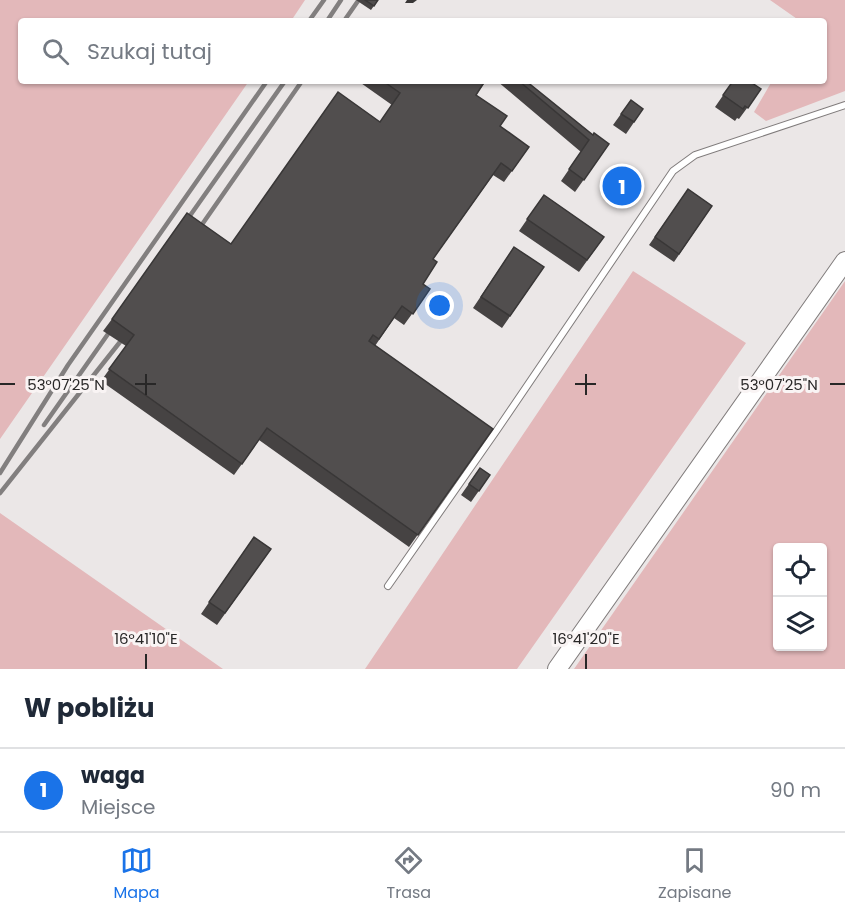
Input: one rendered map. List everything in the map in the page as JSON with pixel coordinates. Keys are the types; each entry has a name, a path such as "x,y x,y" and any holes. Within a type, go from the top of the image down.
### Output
{"main road":[{"path":"557,669 845,261"}],"lane":[{"path":"388,586 673,171 695,155 845,105"}],"shaded area":[{"path":"0,0 305,0 293,18 18,18 18,84 247,84 0,439"},
{"path":"770,0 845,0 845,91 766,121 754,112 770,84 827,84 827,18 796,18"},
{"path":"633,271 746,343 517,669 365,669"},
{"path":"845,281 845,669 574,669"},
{"path":"0,513 223,669 0,669"}],"building":[{"path":"365,0 378,0 374,6"},
{"path":"387,84 483,84 476,95 507,116 500,126 529,147 512,171 501,163 433,259 437,262 423,284 430,289 413,314 402,306 379,339 373,335 369,341 493,429 418,535 267,428 242,464 109,369 134,335 112,319 187,213 231,244 338,92 380,122 400,93"},
{"path":"523,84 530,84 593,135 594,133 609,144 584,180 569,169 589,140"},
{"path":"731,84 754,84 761,89 748,108 745,106 743,109 723,95"},
{"path":"631,100 643,109 634,122 621,114"},
{"path":"625,176 630,179 625,187 619,184"},
{"path":"688,189 712,206 679,254 655,237"},
{"path":"544,195 604,237 587,260 527,219"},
{"path":"514,247 544,267 510,316 481,297"},
{"path":"480,468 490,475 479,491 469,484"},
{"path":"254,537 271,549 225,613 209,602"}],"railway":[{"path":"311,18 324,0"},
{"path":"329,18 341,0"},
{"path":"346,18 358,1"},
{"path":"0,473 68,365 265,84"},
{"path":"182,227 283,84"},
{"path":"194,236 300,84"},
{"path":"44,425 108,334"},
{"path":"0,493 120,342"}],"place":[{"name":"waga","path":"622,186"}]}
